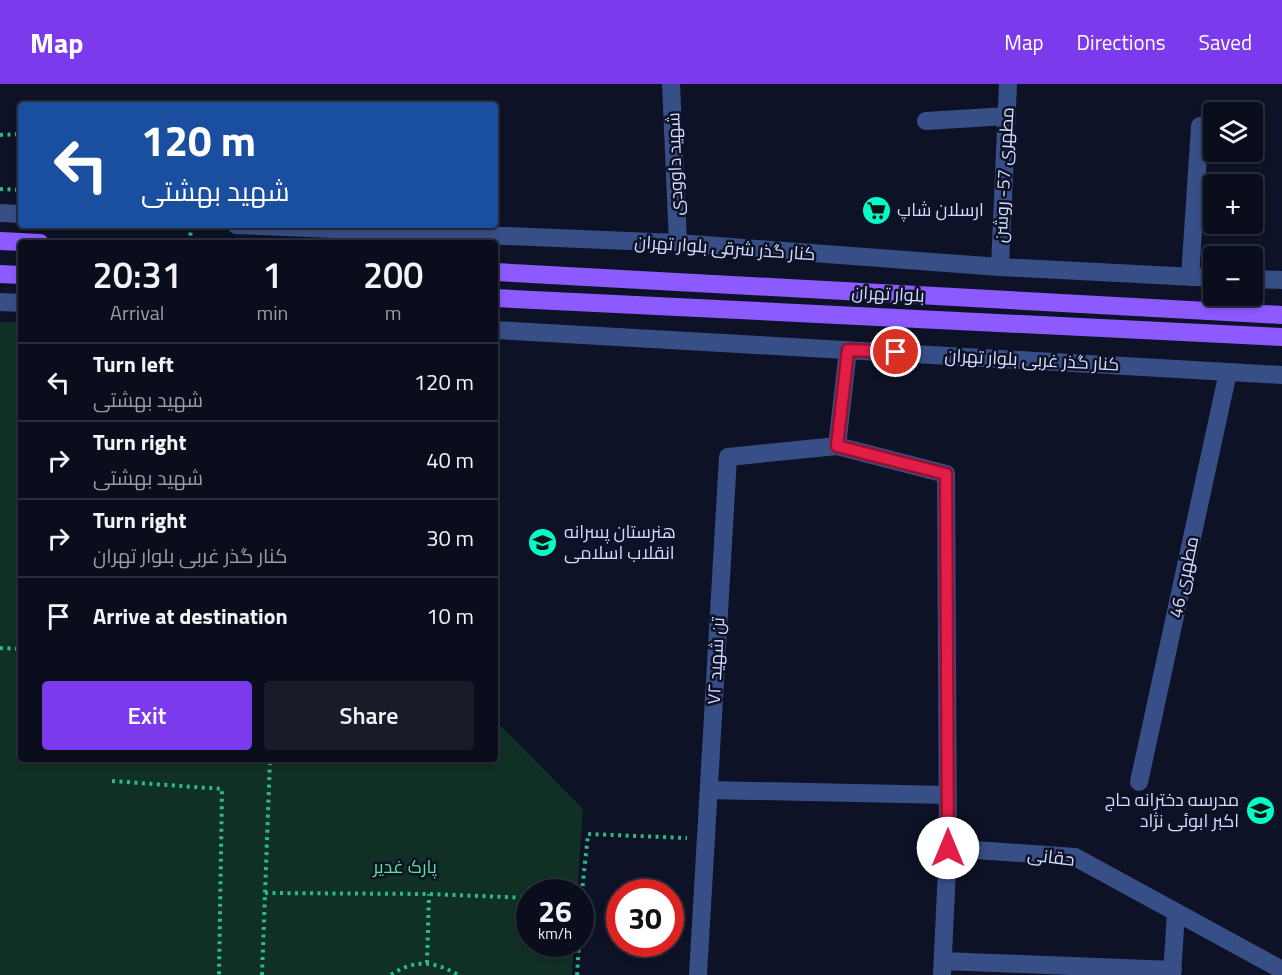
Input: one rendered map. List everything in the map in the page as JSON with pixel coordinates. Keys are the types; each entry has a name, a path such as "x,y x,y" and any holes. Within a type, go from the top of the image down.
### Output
{"main road":[{"path":"0,240 18,241"},
{"name":"بلوار تهران","path":"498,272 1282,315"},
{"path":"0,274 18,275"},
{"name":"بلوار تهران","path":"498,298 1282,337"}],"street":[{"name":"شهید داوودی","path":"671,84 678,243"},
{"name":"مطهری 57- روشن","path":"1000,267 1008,84"},
{"path":"926,121 1007,117"},
{"path":"1190,277 1200,126"},
{"path":"0,213 18,214"},
{"name":"کنار گذر شرقی بلوار تهران","path":"310,228 678,243 1000,267 1203,278"},
{"path":"1263,279 1282,280"},
{"path":"0,302 18,303"},
{"name":"کنار گذر غربی بلوار تهران","path":"498,330 1282,375"},
{"path":"848,350 837,446 946,474 948,848 942,968 1173,973 1176,912"},
{"name":"مطهری 46","path":"1139,782 1228,372"},
{"name":"۷۲ تن شهید","path":"698,975 728,457 837,446"},
{"path":"709,790 948,795"},
{"name":"حقانی","path":"948,848 1075,857 1282,970"}],"path":[{"path":"0,135 18,134"},
{"path":"0,189 18,190"},
{"path":"0,648 18,649"},
{"path":"262,975 270,762"},
{"path":"112,781 222,789 219,975"},
{"path":"583,879 588,834 706,838"},
{"path":"265,893 429,894 516,897"},
{"path":"427,963 429,894"},
{"path":"577,975 578,957"},
{"path":"391,975 408,965 427,963 444,967 458,975"}],"green space":[{"name":"پارک غدیر","path":"0,322 18,322 18,762 498,762 498,723 583,809 578,879 516,879 516,957 573,957 572,975 0,975"}],"place":[{"name":"ارسلان شاپ","path":"876,210"},
{"name":"هنرستان پسرانه انقلاب اسلامی","path":"543,542"},
{"name":"مدرسه دخترانه حاج اکبر ابوئی نژاد","path":"1260,810"}],"route":[{"path":"896,352 848,350 837,446 946,474 948,848"}]}
